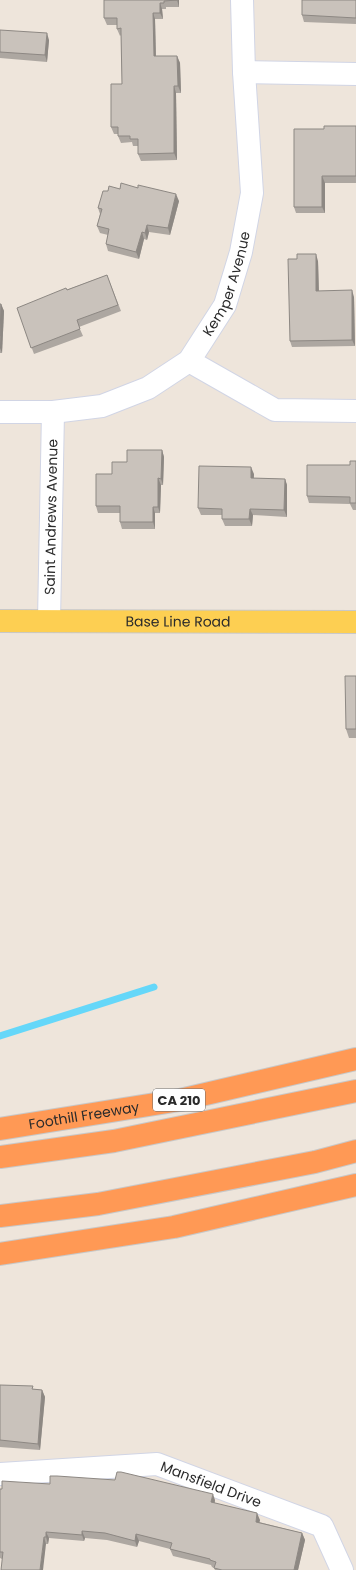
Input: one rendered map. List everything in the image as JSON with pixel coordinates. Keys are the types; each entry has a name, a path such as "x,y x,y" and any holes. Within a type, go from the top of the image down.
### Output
{"highway":[{"name":"Foothill Freeway","path":"0,1129 180,1100 356,1059"},
{"path":"0,1157 114,1141 356,1091"},
{"path":"0,1216 98,1204 315,1162 356,1151"},
{"path":"0,1254 174,1227 353,1186"}],"main road":[{"name":"Base Line Road","path":"0,621 356,622"}],"street":[{"name":"Kemper Avenue","path":"0,412 53,412 102,406 148,388 189,361 225,305 241,252 252,193 244,72 242,0"},
{"path":"244,72 356,74"},
{"path":"189,361 275,410 356,411"},
{"name":"Saint Andrews Avenue","path":"49,621 53,412"},
{"name":"Mansfield Drive","path":"0,1474 157,1464 322,1526 342,1570"}],"building":[{"path":"104,0 177,0 164,1 164,3 160,3 160,13 153,13 154,56 177,56 178,86 174,86 174,153 138,154 138,139 130,139 130,136 118,136 118,127 111,127 111,84 122,84 121,28 117,29 117,18 104,18"},
{"path":"302,0 356,0 356,18 302,15"},
{"path":"0,30 47,33 45,55 0,52"},
{"path":"324,126 356,126 356,176 322,176 322,207 294,207 294,129 324,129"},
{"path":"121,183 138,188 138,185 176,194 168,228 147,225 145,233 142,232 136,252 106,244 109,229 97,226 102,209 98,208 103,191 108,191 109,186 120,189"},
{"path":"297,254 316,254 316,291 352,290 352,340 290,341 288,259 297,259"},
{"path":"107,275 118,305 77,320 80,329 31,348 17,308 66,288 67,290"},
{"path":"0,304 1,304 0,336"},
{"path":"127,450 162,450 161,479 158,478 158,507 153,507 153,522 120,522 120,506 96,506 96,474 112,474 112,462 127,462"},
{"path":"350,461 356,461 356,503 350,503 350,497 307,496 307,465 350,465"},
{"path":"199,466 251,467 251,478 285,479 284,510 250,509 249,519 222,519 222,509 198,508"},
{"path":"345,676 356,676 356,729 346,729"},
{"path":"0,1385 33,1386 32,1389 42,1390 38,1444 0,1440"},
{"path":"117,1472 213,1494 211,1502 257,1513 256,1522 302,1533 294,1570 222,1570 214,1568 216,1562 210,1559 170,1549 172,1543 136,1534 135,1541 105,1533 82,1531 82,1535 46,1532 40,1570 1,1570 3,1552 0,1552 0,1489 2,1489 2,1481 50,1484 50,1476 115,1480"}],"waterway":[{"path":"0,1036 154,987"}]}
